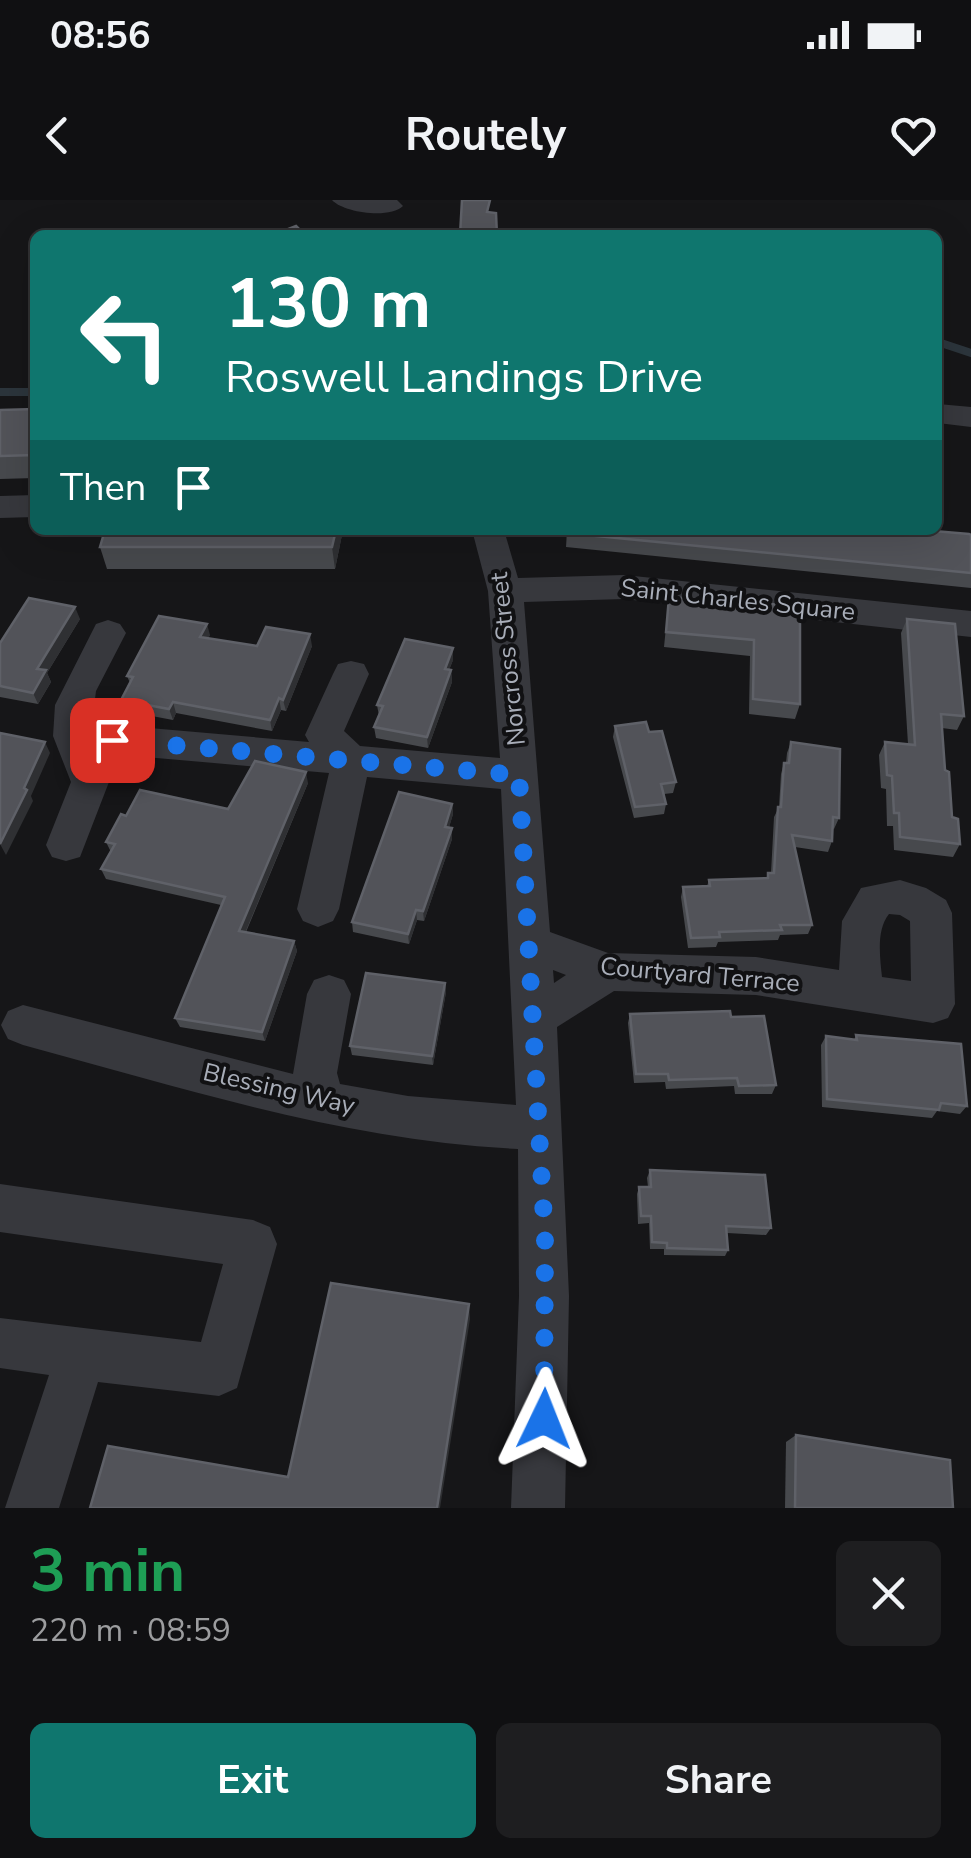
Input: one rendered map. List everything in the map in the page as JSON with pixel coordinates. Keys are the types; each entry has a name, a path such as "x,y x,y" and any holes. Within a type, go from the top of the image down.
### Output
{"street":[{"path":"345,200 390,203 389,230"},
{"path":"942,414 971,417"},
{"path":"0,507 30,506"},
{"name":"Norcross Street","path":"489,535 506,591 533,1019 546,1379 538,1508"},
{"name":"Saint Charles Square","path":"506,591 624,587 971,624"},
{"path":"66,844 90,782 72,736 71,701 108,633"},
{"path":"350,674 324,735 351,761"},
{"path":"72,736 519,775"},
{"path":"318,909 351,761"},
{"name":"Courtyard Terrace","path":"529,942 608,972 756,976 862,993 933,1004 931,913 898,896 881,897 870,903 862,918 862,993"},
{"path":"533,1019 608,972"},
{"path":"320,1100 315,1073 328,994"},
{"name":"Blessing Way","path":"23,1025 320,1100 473,1128 538,1128"},
{"path":"0,1208 253,1244 219,1370 0,1342"},
{"path":"32,1508 81,1354"}],"building":[{"path":"462,200 490,200 487,212 496,213 497,230 460,230"},
{"path":"30,409 30,455 0,456 0,410"},
{"path":"969,534 971,573 587,535"},
{"path":"104,535 335,535 332,547 100,547"},
{"path":"669,597 800,606 800,704 753,699 754,640 666,632"},
{"path":"29,598 75,607 37,669 46,670 33,693 0,686 0,643"},
{"path":"159,616 207,624 200,637 257,646 266,627 310,634 283,700 279,698 270,720 173,702 169,709 121,700 133,677 127,676"},
{"path":"907,619 955,624 964,716 941,714 945,770 949,772 952,817 958,819 960,844 900,837 899,813 894,813 885,742 915,745"},
{"path":"405,639 453,648 445,669 451,670 427,737 374,727 383,706 377,705"},
{"path":"646,722 649,732 662,731 676,782 661,784 666,804 635,807 615,726"},
{"path":"0,733 45,742 0,844"},
{"path":"791,742 840,749 839,818 833,817 832,841 792,835 812,925 780,925 782,930 719,932 720,937 691,938 683,887 710,886 709,880 768,878 768,873 774,873 778,807"},
{"path":"255,761 306,772 239,931 294,941 262,1032 175,1018 225,897 101,869 115,844 106,842 140,790 228,809"},
{"path":"399,792 452,804 445,827 452,828 423,911 416,910 408,934 352,922"},
{"path":"366,973 445,983 432,1056 350,1046"},
{"path":"730,1011 731,1017 764,1016 776,1085 739,1086 737,1078 669,1080 668,1074 636,1074 630,1014"},
{"path":"856,1035 961,1044 967,1106 941,1103 939,1110 827,1099 826,1036 857,1040"},
{"path":"650,1170 765,1175 771,1228 726,1226 728,1250 667,1248 667,1243 652,1242 651,1216 641,1216 639,1187 651,1187"},
{"path":"331,1283 469,1304 437,1508 90,1508 108,1446 288,1477"},
{"path":"796,1435 950,1460 953,1508 795,1508"}],"waterway":[{"path":"942,343 971,353"},
{"path":"0,392 30,392"}],"route":[{"path":"112,740 519,775 545,1238 544,1419"}]}
